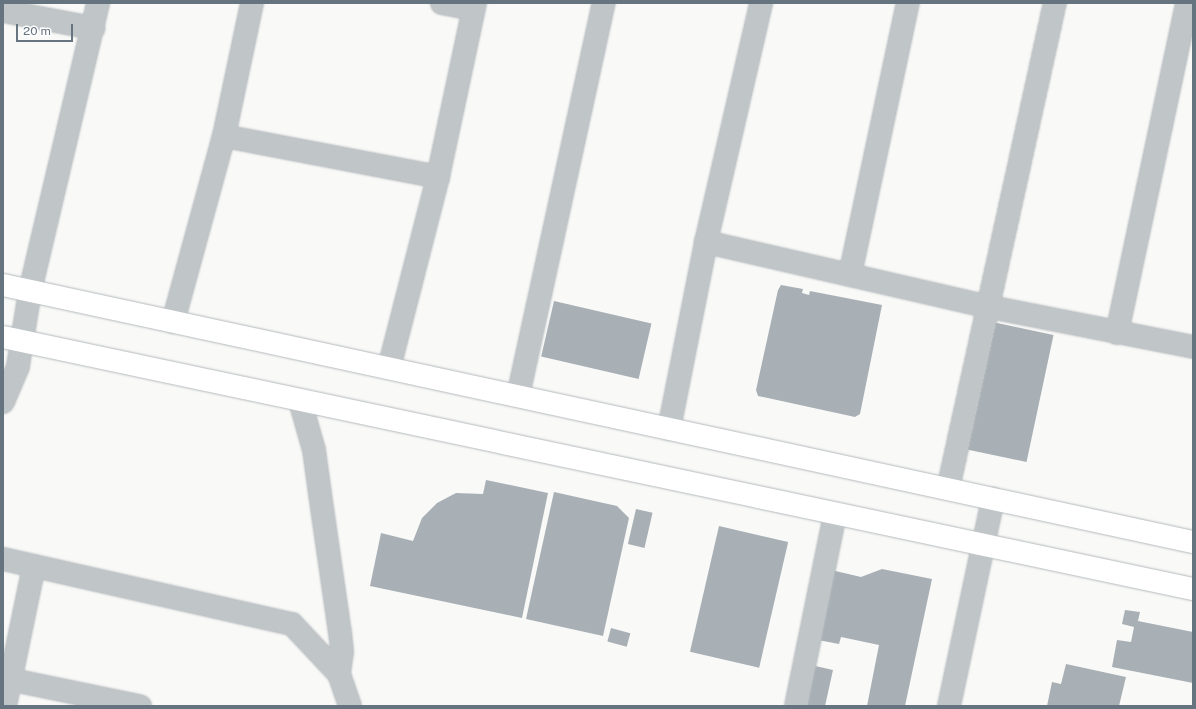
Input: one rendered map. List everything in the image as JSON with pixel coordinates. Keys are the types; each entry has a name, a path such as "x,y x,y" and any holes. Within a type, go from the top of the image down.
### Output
{"main road":[{"path":"3,285 1193,542"},
{"path":"12,339 983,546 1193,589"}],"street":[{"path":"3,402 18,366 12,339 30,291 98,3"},
{"path":"173,322 224,136 252,3"},
{"path":"389,368 438,177 474,6 442,3"},
{"path":"518,396 604,3"},
{"path":"669,429 706,242 761,3"},
{"path":"850,275 908,3"},
{"path":"948,489 990,306 1055,3"},
{"path":"1117,333 1187,3"},
{"path":"3,11 93,28"},
{"path":"224,136 438,177"},
{"path":"706,242 990,306 1117,333 1193,347"},
{"path":"300,401 314,450 340,632 342,652 339,674"},
{"path":"949,706 993,499"},
{"path":"796,706 835,514"},
{"path":"3,559 292,624 339,674 350,706"},
{"path":"5,706 7,678 34,566"},
{"path":"7,678 140,706"}],"building":[{"path":"781,285 803,289 802,293 809,295 810,291 882,305 860,414 855,417 758,396 756,390 778,290"},
{"path":"554,301 651,323 639,379 541,357"},
{"path":"988,321 1054,335 1027,462 961,448"},
{"path":"486,480 548,493 522,618 370,586 381,533 413,541 422,518 437,503 456,493 483,494"},
{"path":"554,492 617,506 629,518 603,636 526,619"},
{"path":"636,509 653,513 644,548 628,544"},
{"path":"719,526 788,542 759,668 690,652"},
{"path":"827,569 861,577 882,569 932,579 905,706 867,706 879,645 841,637 839,644 813,639"},
{"path":"1125,610 1140,612 1138,621 1193,632 1193,683 1112,667 1117,640 1131,642 1134,627 1122,624"},
{"path":"611,628 630,633 627,647 607,642"},
{"path":"1066,664 1126,677 1119,706 1047,706 1052,682 1061,684"},
{"path":"811,665 833,670 825,706 803,706"}]}
